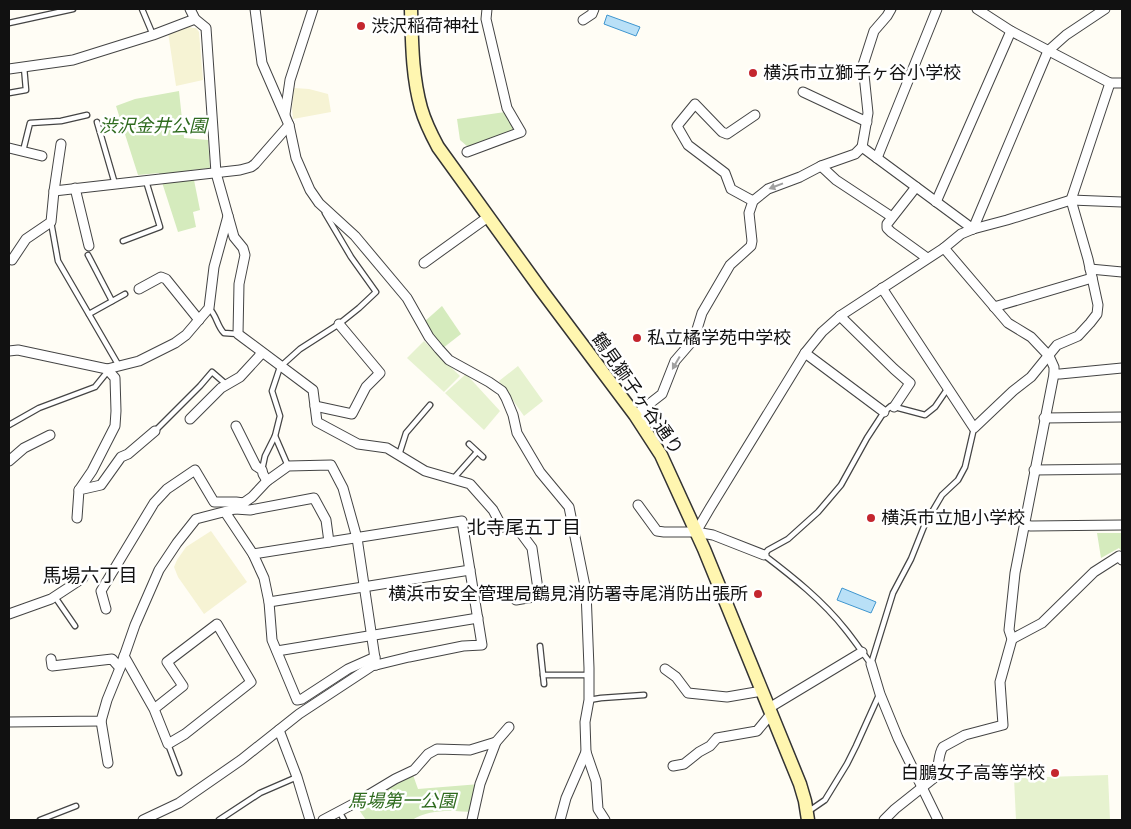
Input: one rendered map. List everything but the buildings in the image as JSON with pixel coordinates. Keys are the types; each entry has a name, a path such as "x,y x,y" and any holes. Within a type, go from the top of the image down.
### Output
{"street":[{"path":"190,9 195,19 206,28 216,173 234,237 243,248 245,256 239,284 238,334 313,390 317,422 358,444 387,448 425,471 470,484 493,510 502,527 515,525 532,548 539,596"},
{"path":"255,9 262,63 290,125 296,158 310,190 319,203 355,236 407,298 425,331 438,349 449,360 502,391 513,414 516,432 540,472 569,507 586,591 589,675 589,700 585,722 586,752 596,780 598,809 605,820"},
{"path":"285,114 290,80 313,9"},
{"name":"鶴見獅子ヶ谷通り","path":"411,9 413,64 417,92 424,115 438,147 635,415 661,455 696,532 800,784 808,816"},
{"path":"467,152 521,132 507,108 486,19 487,9"},
{"path":"583,20 592,14 594,9"},
{"path":"635,415 662,394 675,361 694,339 702,313 730,265 751,246 750,213 753,201 768,189 800,177 821,166 855,154 862,147 868,113 863,65 874,32 891,9"},
{"path":"877,158 937,9"},
{"path":"977,9 1011,31 1110,83 1122,83"},
{"path":"973,229 1048,51 1066,35 1105,9"},
{"path":"9,69 72,60 153,35 195,19"},
{"path":"936,202 1011,31"},
{"path":"882,288 974,428 1013,391 1031,377 1057,345 1078,336 1097,314 1098,304 1071,200 1110,83"},
{"path":"802,92 867,122"},
{"path":"753,201 731,189 725,173 688,145 677,126 695,104 722,132 727,134 755,116"},
{"path":"54,191 216,173 251,167 256,164 290,125"},
{"path":"9,259 12,260 26,238 51,222 61,144"},
{"path":"862,147 973,229"},
{"path":"9,148 42,156"},
{"path":"821,166 836,180 892,217"},
{"path":"916,186 887,224 887,228 927,258"},
{"path":"75,188 89,251"},
{"path":"696,532 805,353 822,332 840,316 944,248 961,234 973,229 1071,200 1122,202"},
{"path":"9,351 18,350 108,370 139,361 175,343 186,335 209,308 214,266 228,216"},
{"path":"424,263 488,217"},
{"path":"884,820 934,778 937,774 942,746 965,735 1004,725 1000,682 1012,639 1010,630 1015,574 1054,374 1054,367 1048,356 1031,336 1008,323 944,248"},
{"path":"994,307 1091,274 1122,272"},
{"path":"140,289 161,277 166,279 199,320"},
{"path":"840,316 910,383 894,407"},
{"path":"315,406 352,414 366,387 380,373 339,324"},
{"path":"190,419 221,388 240,377 262,353"},
{"path":"805,353 884,412"},
{"path":"1054,374 1122,368"},
{"path":"76,518 79,490 92,471 115,426 115,378 108,370"},
{"path":"1044,418 1122,417"},
{"path":"236,426 256,466 262,470 267,481"},
{"path":"79,490 102,485 121,457 128,454 155,431"},
{"path":"9,461 24,448 50,435"},
{"path":"108,763 101,721 106,700 120,668 135,624 159,570 177,543 196,519 235,509 252,497 267,481 288,466 331,465 344,488 356,538 376,661 372,666 299,714 241,760 179,803 143,820"},
{"path":"1034,470 1122,469"},
{"path":"106,609 101,591 154,502 167,489 195,470 214,502 244,503"},
{"path":"235,509 250,510 314,498 326,520 329,542"},
{"path":"638,505 657,531 696,532 713,535 764,555"},
{"path":"224,512 254,554 264,578 269,602 272,640 298,700 348,668 376,661 409,657 462,646 482,645 462,520 254,554"},
{"path":"1025,525 1122,525"},
{"path":"1012,639 1042,623 1094,572 1119,556 1122,560"},
{"path":"269,602 470,570"},
{"path":"9,614 51,599 82,578"},
{"path":"516,600 586,591"},
{"path":"277,651 478,618"},
{"path":"124,656 154,710 168,744 185,734 251,682 218,624 167,662 183,686 154,710"},
{"path":"673,766 684,764 710,746 717,738 757,731 770,711 862,652"},
{"path":"51,659 52,666 112,659 120,668"},
{"path":"871,664 880,694 898,738 938,820"},
{"path":"665,669 676,676 688,694 727,697 762,691"},
{"path":"9,722 101,721"},
{"path":"472,820 480,784 496,742 509,727"},
{"path":"279,730 297,777 310,820"},
{"path":"323,820 414,770 428,754 437,749 470,750 496,742"},
{"path":"560,820 566,798 586,752"}],"lane":[{"path":"9,23 73,9"},
{"path":"142,9 153,35"},
{"path":"304,39 309,9"},
{"path":"9,93 26,90 24,66"},
{"path":"23,151 30,123 87,115"},
{"path":"97,122 115,184"},
{"path":"123,241 160,227 146,180"},
{"path":"262,470 265,456 275,436 280,416 272,391 280,367 300,349 339,324 376,292 351,257 319,203"},
{"path":"51,222 58,261 119,366"},
{"path":"89,251 112,301"},
{"path":"89,314 126,294"},
{"path":"209,308 214,313 224,333 238,334"},
{"path":"9,425 39,408 95,387 108,370"},
{"path":"155,431 212,372 226,385"},
{"path":"871,664 834,616 787,573 764,555 768,550 788,539 818,512 841,485 884,412 891,406 925,415 935,408 948,388"},
{"path":"399,455 406,433 430,405"},
{"path":"871,664 893,593 925,524 942,495 958,480 965,468 974,428"},
{"path":"275,436 288,466"},
{"path":"469,444 483,458"},
{"path":"453,479 477,452"},
{"path":"55,597 75,626"},
{"path":"540,646 544,684"},
{"path":"543,675 589,675"},
{"path":"808,816 825,800 847,764 880,694"},
{"path":"589,700 644,695"},
{"path":"168,744 179,773"},
{"path":"219,820 260,793 297,777"},
{"path":"40,820 76,806"},
{"path":"339,811 344,820"}],"shaded area":[{"path":"187,25 196,28 199,32 203,80 176,86 168,32"},
{"path":"294,88 309,89 328,94 331,112 293,119"},
{"path":"211,531 247,582 204,614 178,577 174,567 186,547"}],"green space":[{"name":"渋沢金井公園","path":"179,91 184,138 208,140 210,168 192,170 200,210 193,212 196,227 178,232 159,173 138,175 116,106 135,99"},
{"path":"505,112 515,130 468,147 460,140 457,119"},
{"path":"442,306 461,334 443,348 424,322"},
{"path":"424,341 460,376 444,392 407,358"},
{"path":"518,366 543,401 524,416 499,381"},
{"path":"466,374 500,411 484,430 445,393"},
{"path":"1097,533 1122,533 1122,552 1119,548 1101,558"},
{"name":"馬場第一公園","path":"413,775 418,789 480,784 474,812 434,812 412,820 366,820 357,807 400,779"},
{"path":"1108,775 1110,820 1016,820 1014,778"}],"water":[{"path":"607,15 640,27 636,36 604,24"},
{"path":"842,588 876,602 871,613 837,600"}],"place":[{"name":"渋沢稲荷神社","path":"361,26"},
{"name":"横浜市立獅子ヶ谷小学校","path":"753,73"},
{"name":"私立橘学苑中学校","path":"637,338"},
{"name":"横浜市立旭小学校","path":"871,518"},
{"name":"横浜市安全管理局鶴見消防署寺尾消防出張所","path":"758,594"},
{"name":"白鵬女子高等学校","path":"1055,773"}],"district":[{"name":"北寺尾五丁目","path":"524,528"},
{"name":"馬場六丁目","path":"90,576"}]}
